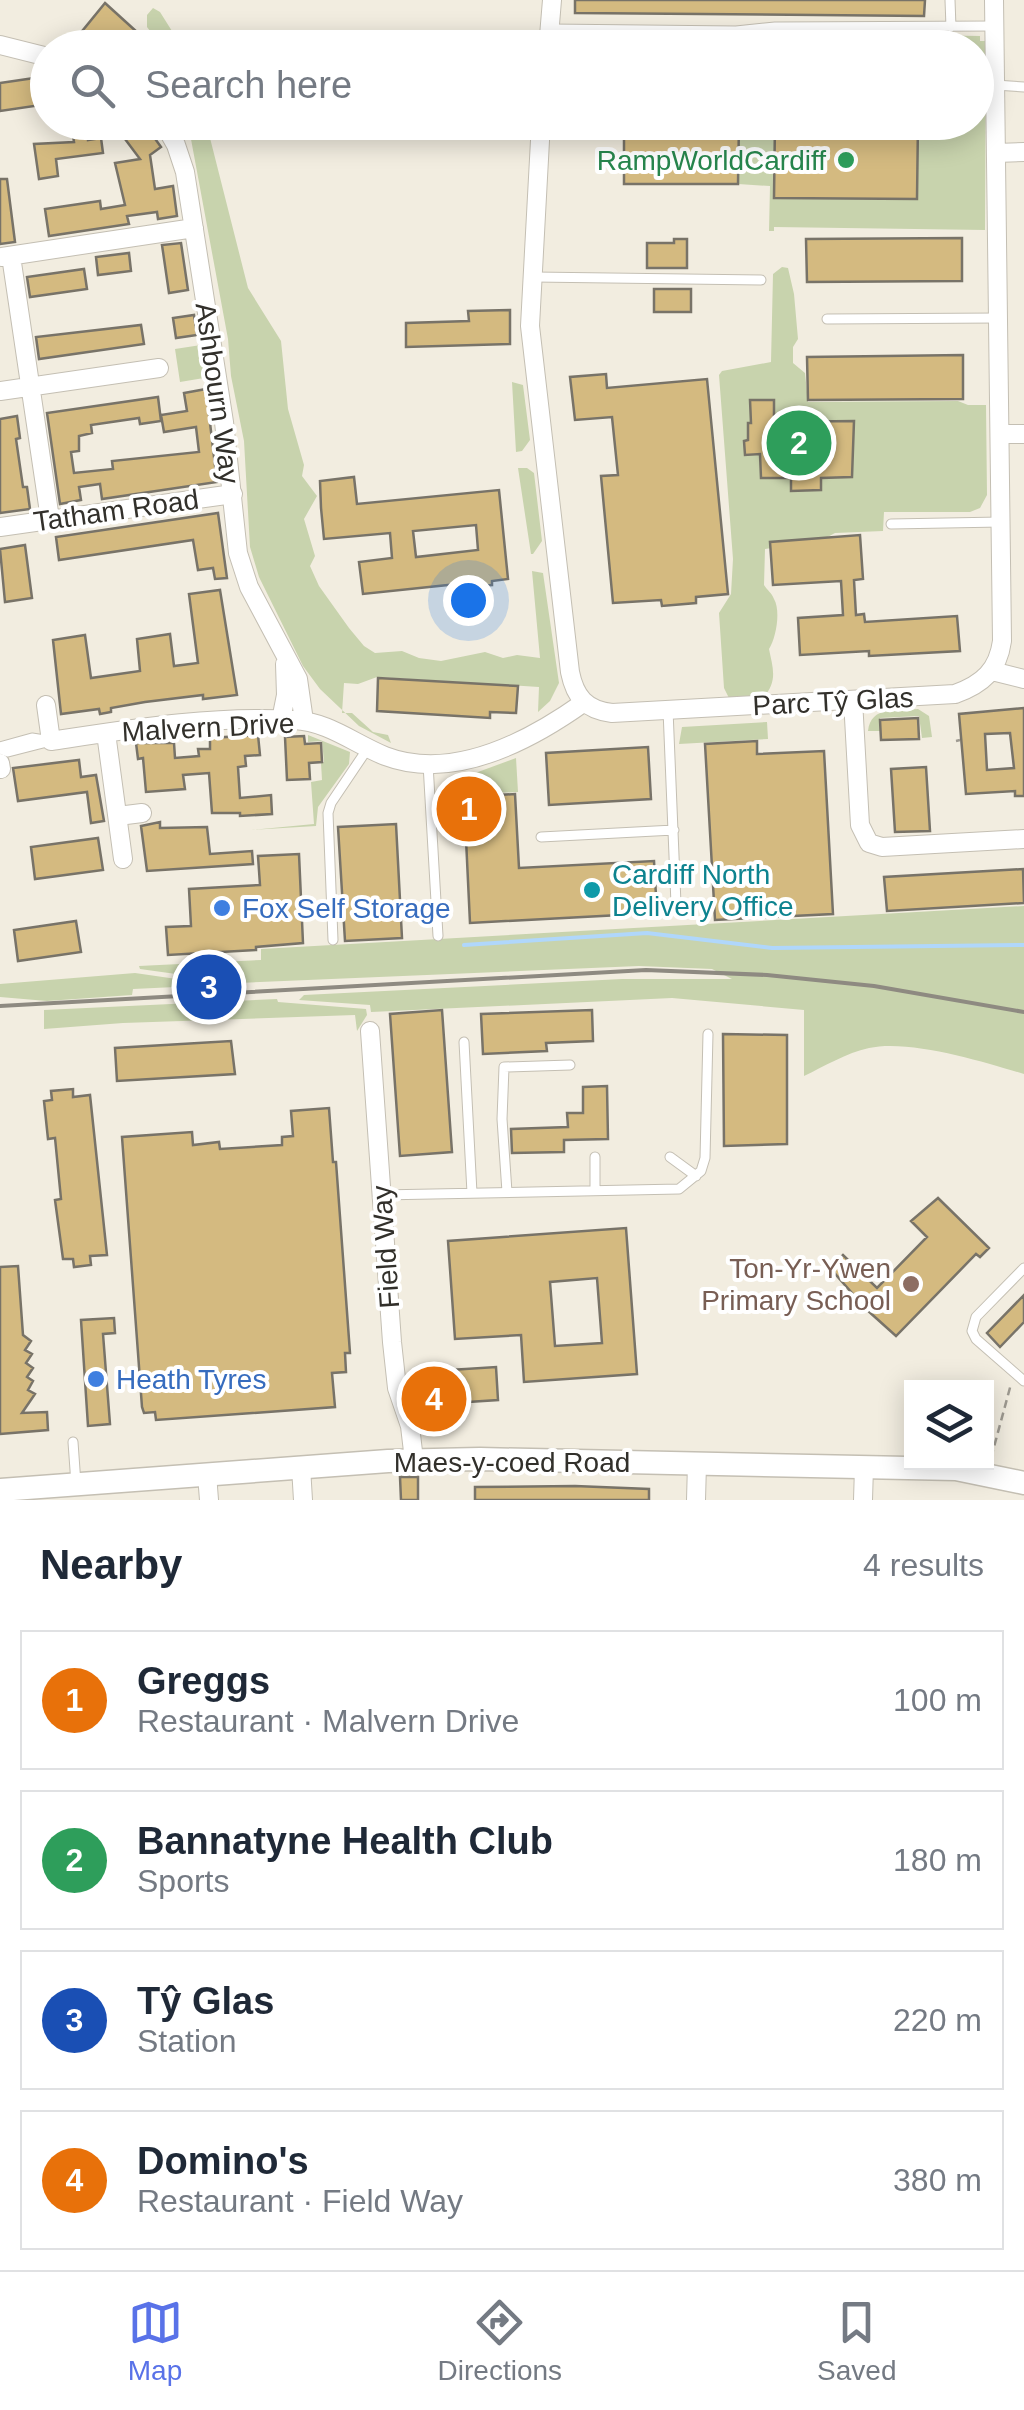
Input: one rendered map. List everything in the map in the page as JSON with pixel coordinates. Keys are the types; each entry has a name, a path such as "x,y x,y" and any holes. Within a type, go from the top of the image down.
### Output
{"street":[{"path":"550,30 552,0"},
{"path":"994,0 1002,641 992,671 1024,679"},
{"path":"0,45 30,52"},
{"name":"Ashbourn Way","path":"172,140 182,160 194,228 244,577 298,679 304,721"},
{"path":"540,140 531,340 570,672 582,703"},
{"path":"996,153 1024,152"},
{"path":"50,520 31,387 6,256 194,228"},
{"path":"0,391 159,368"},
{"path":"1000,434 1024,434"},
{"name":"Tatham Road","path":"0,527 233,494"},
{"name":"Ashbourn Way","path":"281,720 286,695 285,659"},
{"name":"Parc Tŷ Glas","path":"582,703 612,713 955,694 982,681 992,671"},
{"path":"853,700 861,834 869,843 882,847 1024,839"},
{"name":"Malvern Drive","path":"51,742 173,725 304,721 334,729 395,759 428,764 459,762 488,754 546,727 582,703"},
{"path":"46,704 51,742"},
{"path":"106,732 123,859"},
{"path":"118,816 142,813"},
{"name":"Field Way","path":"370,1031 396,1376 410,1426 414,1460"},
{"name":"Maes-y-coed Road","path":"0,1490 414,1460 864,1466 956,1470 1024,1484"},
{"path":"696,1500 698,1464"},
{"path":"863,1500 864,1466"},
{"path":"301,1467 303,1500"},
{"path":"206,1474 209,1500"}],"lane":[{"path":"950,0 950,27"},
{"path":"752,30 994,26"},
{"path":"995,85 1024,87"},
{"path":"531,278 761,280"},
{"path":"827,319 999,318"},
{"path":"890,524 1001,522"},
{"path":"668,710 676,904"},
{"path":"0,748 32,738 51,742"},
{"path":"333,940 328,813 368,748"},
{"path":"428,764 438,936"},
{"path":"541,837 674,830"},
{"path":"381,1195 679,1190 696,1176 705,1158 708,1034"},
{"path":"464,1042 472,1192"},
{"path":"507,1192 502,1119 504,1068 570,1065"},
{"path":"670,1156 696,1176"},
{"path":"595,1158 595,1190"},
{"path":"1024,1268 972,1324 976,1339 1024,1382"},
{"path":"72,1442 76,1484"}],"path":[{"path":"994,1446 1014,1373"}],"green space":[{"path":"153,8 160,12 171,30 149,30 147,15"},
{"path":"191,140 211,140 248,288 281,341 288,409 304,465 302,476 317,496 304,519 315,556 310,566 319,586 364,646 375,653 402,651 441,661 485,652 503,658 540,658 532,571 543,573 559,683 550,701 538,712 539,687 377,677 358,684 344,683 342,710 320,689 303,666 259,577 250,547 244,441"},
{"path":"739,140 985,140 985,230 774,227 774,231 769,231 770,186 738,184"},
{"path":"782,267 788,268 794,294 798,339 793,347 793,363 805,373 808,402 958,401 986,405 987,495 980,508 970,512 884,512 883,531 835,533 820,541 765,549 764,585 777,610 776,632 769,649 773,680 763,698 731,702 724,688 719,613 731,594 733,559 719,375 722,371 771,362 773,274"},
{"path":"201,345 204,378 180,382 175,349"},
{"path":"512,382 523,385 530,440 522,451 516,452"},
{"path":"518,468 534,473 542,541 533,554 531,554"},
{"path":"918,709 929,716 932,737 922,738 919,716 880,718 880,731 868,731 880,713"},
{"path":"345,713 352,713 373,732 388,735 391,743 359,726"},
{"path":"767,722 768,739 679,744 682,727"},
{"path":"308,735 350,752 349,764 318,807 316,826 251,830 314,824 311,782 322,780 324,762 322,741 308,742"},
{"path":"516,758 518,792 451,795 451,777"},
{"path":"1024,906 1024,1074 947,1053 886,1046 852,1053 804,1076 804,1010 672,998 371,1012 370,1005 299,1000 304,995 622,979 732,979 712,969 639,966 238,983 229,977 212,979 139,966 261,960 261,949"},
{"path":"135,973 218,985 133,989 132,995 47,1001 0,997 0,984"},
{"path":"277,999 366,1009 367,1015 357,1031 355,1015 44,1029 44,1010"}],"building":[{"path":"575,0 925,0 924,16 575,13"},
{"path":"105,3 136,30 83,30"},
{"path":"30,79 30,107 0,111 0,83"},
{"path":"101,140 103,153 56,159 58,176 39,179 34,144"},
{"path":"126,140 156,140 161,147 150,155 155,189 173,186 177,216 158,219 157,212 127,216 129,224 49,236 45,209 100,201 101,209 125,205 115,163 140,159"},
{"path":"624,140 739,140 738,184 624,184"},
{"name":"RampWorldCardiff","path":"775,140 918,140 917,199 774,198"},
{"path":"0,179 7,179 15,242 0,244"},
{"path":"962,238 962,281 807,282 806,239"},
{"path":"674,239 687,239 687,268 647,268 647,243 674,243"},
{"path":"181,243 188,290 169,293 162,245"},
{"path":"129,253 131,271 98,275 96,257"},
{"path":"84,269 87,289 30,297 27,277"},
{"path":"654,289 691,289 691,312 654,312"},
{"path":"510,310 510,344 406,347 406,323 469,321 468,311"},
{"path":"194,315 197,335 176,338 173,318"},
{"path":"141,325 144,344 39,359 36,337"},
{"path":"963,355 963,399 808,400 807,357"},
{"path":"606,374 607,388 707,379 728,594 696,597 696,603 662,606 661,600 613,603 601,476 618,475 612,417 575,420 570,377"},
{"path":"206,389 217,482 102,499 100,484 79,487 81,500 60,504 47,413 158,397 161,421 140,424 139,418 91,425 92,433 79,436 79,451 71,452 74,473 113,469 112,461 199,452 196,427 164,432 161,415 187,411 184,393"},
{"path":"750,400 774,400 774,422 854,421 852,477 821,478 821,490 791,491 791,478 761,478 760,454 745,455 744,441 748,440 751,423"},
{"path":"17,416 20,438 16,439 30,509 0,513 0,419"},
{"path":"354,477 357,504 499,490 508,579 492,581 492,585 477,586 477,582 363,594 359,562 392,558 390,533 324,539 320,481","holes":["476,525 478,550 416,557 413,531"]},
{"path":"218,513 227,578 215,579 213,568 198,570 193,540 59,560 56,537"},
{"path":"860,535 863,579 854,580 856,615 864,614 865,622 957,616 960,651 800,655 798,618 843,615 841,581 773,585 770,542"},
{"path":"25,545 32,598 5,602 0,549"},
{"path":"220,590 237,695 145,702 100,714 99,709 61,714 53,640 85,635 91,678 140,671 137,639 170,634 174,666 198,663 189,594"},
{"path":"378,678 518,686 516,713 490,712 490,718 377,711"},
{"path":"1024,708 1024,796 1015,796 1015,791 966,794 959,714","holes":["1010,733 1014,768 987,770 985,734"]},
{"path":"918,718 919,739 881,740 880,720"},
{"path":"258,735 260,755 245,756 246,766 238,767 240,798 271,795 272,814 212,813 209,773 183,775 185,789 146,792 143,758 138,759 136,743 174,743 175,758 199,756 198,749 210,749 210,738"},
{"path":"304,736 305,744 321,743 322,762 309,763 310,779 287,780 285,737"},
{"path":"757,741 757,754 824,751 833,914 715,920 705,744"},
{"path":"648,747 651,799 549,805 546,753"},
{"path":"79,760 81,777 96,775 104,821 91,823 87,792 18,801 13,768"},
{"path":"926,767 930,831 895,832 891,769"},
{"path":"515,794 519,868 654,861 657,913 470,923 464,797"},
{"path":"160,822 160,828 207,827 210,854 252,851 253,864 147,871 141,826"},
{"path":"396,824 402,938 345,941 338,827"},
{"path":"98,838 103,870 35,879 31,847"},
{"path":"299,854 303,943 168,955 166,927 191,926 189,889 260,885 258,856"},
{"path":"1023,869 1024,903 887,911 884,877"},
{"path":"76,921 81,952 18,961 14,930"},
{"path":"442,1010 452,1152 400,1156 390,1014"},
{"path":"592,1010 593,1041 546,1043 547,1051 483,1054 481,1014"},
{"path":"723,1034 787,1035 787,1144 724,1146"},
{"path":"231,1041 235,1074 117,1081 115,1048"},
{"path":"607,1086 608,1139 564,1140 564,1152 512,1153 511,1129 568,1127 567,1113 583,1113 583,1087"},
{"path":"73,1089 73,1097 90,1095 107,1255 90,1256 91,1265 74,1267 73,1259 63,1259 55,1200 61,1199 55,1138 48,1139 44,1101 52,1100 51,1091"},
{"path":"329,1108 350,1353 345,1353 346,1372 332,1373 335,1407 156,1420 155,1412 144,1413 142,1407 122,1137 192,1132 193,1145 219,1142 220,1149 282,1145 282,1137 293,1136 291,1111"},
{"path":"938,1198 989,1248 980,1257 976,1254 896,1336 830,1268 843,1255 877,1288 927,1237 911,1221"},
{"path":"626,1228 637,1374 524,1382 521,1335 455,1339 448,1241","holes":["597,1278 602,1343 555,1346 550,1282"]},
{"path":"18,1266 23,1335 31,1341 25,1350 32,1354 26,1363 33,1368 27,1377 33,1381 28,1390 35,1394 22,1413 47,1412 48,1430 0,1434 0,1267"},
{"path":"1024,1295 1024,1322 1000,1347 987,1333"},
{"name":"Heath Tyres","path":"114,1318 115,1333 103,1334 110,1424 88,1426 81,1320"},
{"path":"496,1367 498,1400 422,1405 419,1372"},
{"path":"400,1477 418,1477 418,1500 401,1500"},
{"path":"475,1487 649,1489 649,1500 475,1500"}],"waterway":[{"path":"464,945 647,933 772,948 1024,945"}],"railway":[{"path":"0,1006 646,970 767,975 874,986 1024,1012"}],"place":[{"name":"RampWorldCardiff","path":"846,160"},
{"name":"Bannatyne Health Club","path":"799,443"},
{"name":"Greggs","path":"469,809"},
{"name":"Cardiff North Delivery Office","path":"592,890"},
{"name":"Fox Self Storage","path":"222,908"},
{"name":"Tŷ Glas","path":"209,987"},
{"name":"Ton-Yr-Ywen Primary School","path":"911,1284"},
{"name":"Heath Tyres","path":"96,1379"},
{"name":"Domino's","path":"434,1399"}]}
